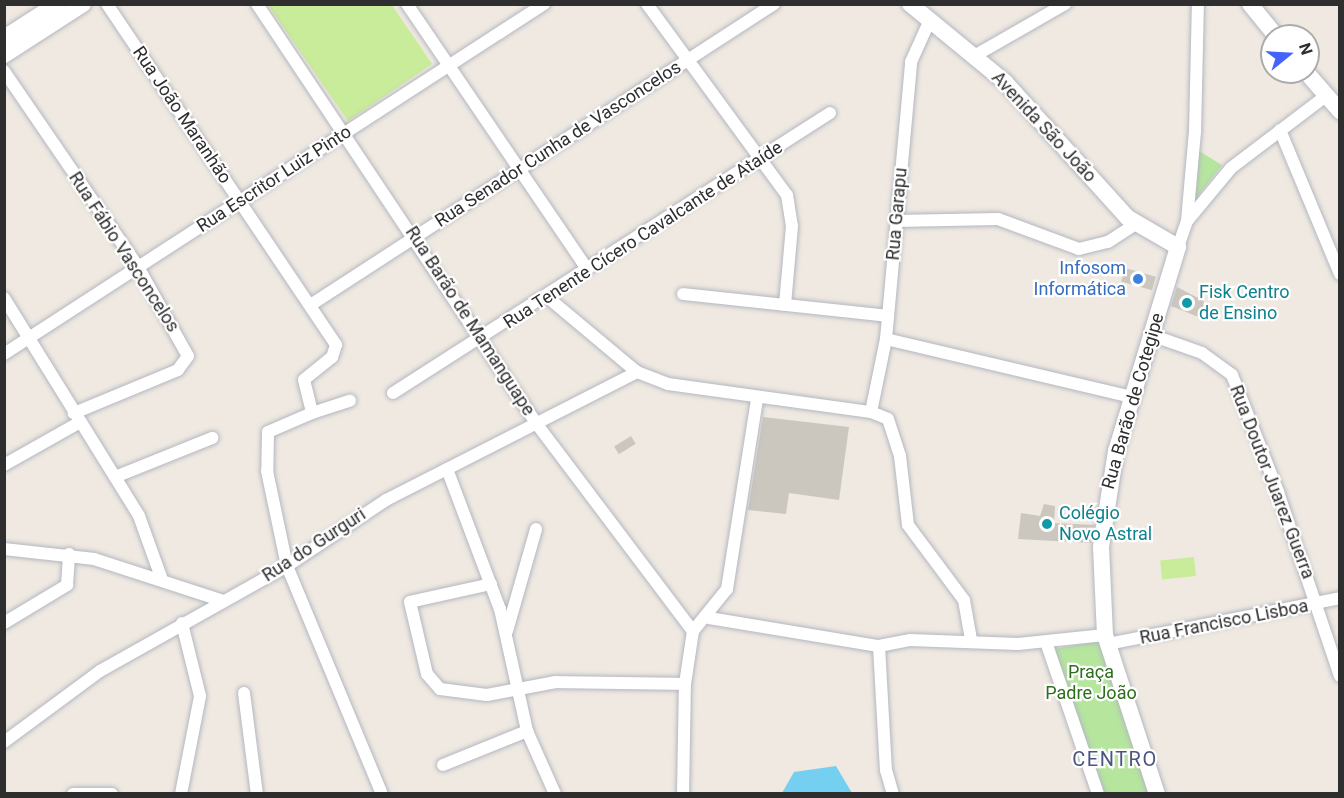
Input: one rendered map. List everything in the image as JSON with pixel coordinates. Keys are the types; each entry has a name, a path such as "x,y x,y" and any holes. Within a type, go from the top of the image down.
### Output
{"main road":[{"path":"4,38 57,4"},
{"path":"4,55 83,4"},
{"path":"1250,4 1266,24"},
{"name":"Avenida São João","path":"922,10 976,55 1136,224 1178,247"},
{"path":"1316,84 1340,111"},
{"name":"Rua Barão de Cotegipe","path":"1157,794 1107,639 1104,516 1131,397 1178,247"}],"street":[{"name":"Rua João Maranhão","path":"107,4 312,304 336,345 332,357 304,381 312,413"},
{"name":"Rua Barão de Mamanguape","path":"257,4 416,237 536,423 693,631"},
{"path":"407,4 587,269"},
{"name":"Rua Escritor Luiz Pinto","path":"4,354 544,4"},
{"path":"647,4 762,158 791,209 785,305"},
{"name":"Rua Senador Cunha de Vasconcelos","path":"312,304 774,4"},
{"path":"976,55 1065,4"},
{"name":"Rua Barão de Cotegipe","path":"1178,247 1187,221 1198,4"},
{"name":"Rua Garapu","path":"871,412 886,339 911,62 922,10"},
{"name":"Rua Fábio Vasconcelos","path":"4,71 138,267 187,361 178,370 77,417"},
{"path":"1187,221 1231,168 1326,96"},
{"name":"Rua Tenente Cícero Cavalcante de Ataíde","path":"393,393 483,338 830,113"},
{"path":"1280,130 1340,274"},
{"path":"896,221 998,219 1079,249 1108,242 1136,224"},
{"path":"683,294 888,316"},
{"path":"546,296 637,372 692,391 871,412 892,424 908,525 964,600 972,639"},
{"path":"4,298 147,533 161,577"},
{"name":"Rua Doutor Juarez Guerra","path":"1151,335 1202,353 1232,375 1317,604 1340,676"},
{"path":"886,339 1131,397"},
{"name":"Rua do Gurguri","path":"4,742 100,671 287,566 377,505 637,372"},
{"path":"683,794 686,684 693,631 709,618 724,599 730,578 757,400"},
{"path":"350,401 278,424 266,438 270,497 287,566 382,794"},
{"path":"4,465 77,417"},
{"path":"115,477 212,438"},
{"path":"447,470 491,584 506,632 527,731 555,794"},
{"path":"506,632 536,529"},
{"path":"4,549 69,554 161,577 223,601"},
{"path":"4,623 67,585 69,554"},
{"path":"491,584 419,596 409,610 435,686 475,695 556,682 686,684"},
{"name":"Rua Francisco Lisboa","path":"709,618 879,646 972,639 1046,642 1107,639 1317,604 1340,598"},
{"path":"181,794 200,696 182,623"},
{"path":"1046,642 1098,794"},
{"path":"879,646 886,770 893,794"},
{"path":"244,693 257,794"},
{"path":"443,765 527,731"},
{"path":"73,794 112,794"}],"green space":[{"path":"268,5 392,5 432,64 348,121"},
{"path":"1199,151 1222,165 1193,202"},
{"path":"1194,557 1196,576 1162,579 1160,561"},
{"name":"Praça Padre João","path":"1102,640 1152,793 1102,793 1054,649"}],"water":[{"path":"836,766 852,793 782,793 794,772"}],"building":[{"name":"Infosom Informática","path":"1125,268 1156,277 1152,290 1121,281"},
{"name":"Fisk Centro de Ensino","path":"1177,287 1204,301 1201,318 1171,306"},
{"path":"763,417 849,427 839,500 789,493 786,514 748,510"},
{"path":"631,436 636,444 619,454 614,447"},
{"name":"Colégio Novo Astral","path":"1044,504 1055,506 1054,523 1094,525 1091,543 1018,539 1021,513 1040,516"}],"place":[{"name":"Infosom Informática","path":"1138,279"},
{"name":"Fisk Centro de Ensino","path":"1187,303"},
{"name":"Colégio Novo Astral","path":"1047,524"}],"district":[{"name":"CENTRO","path":"1115,759"}]}
